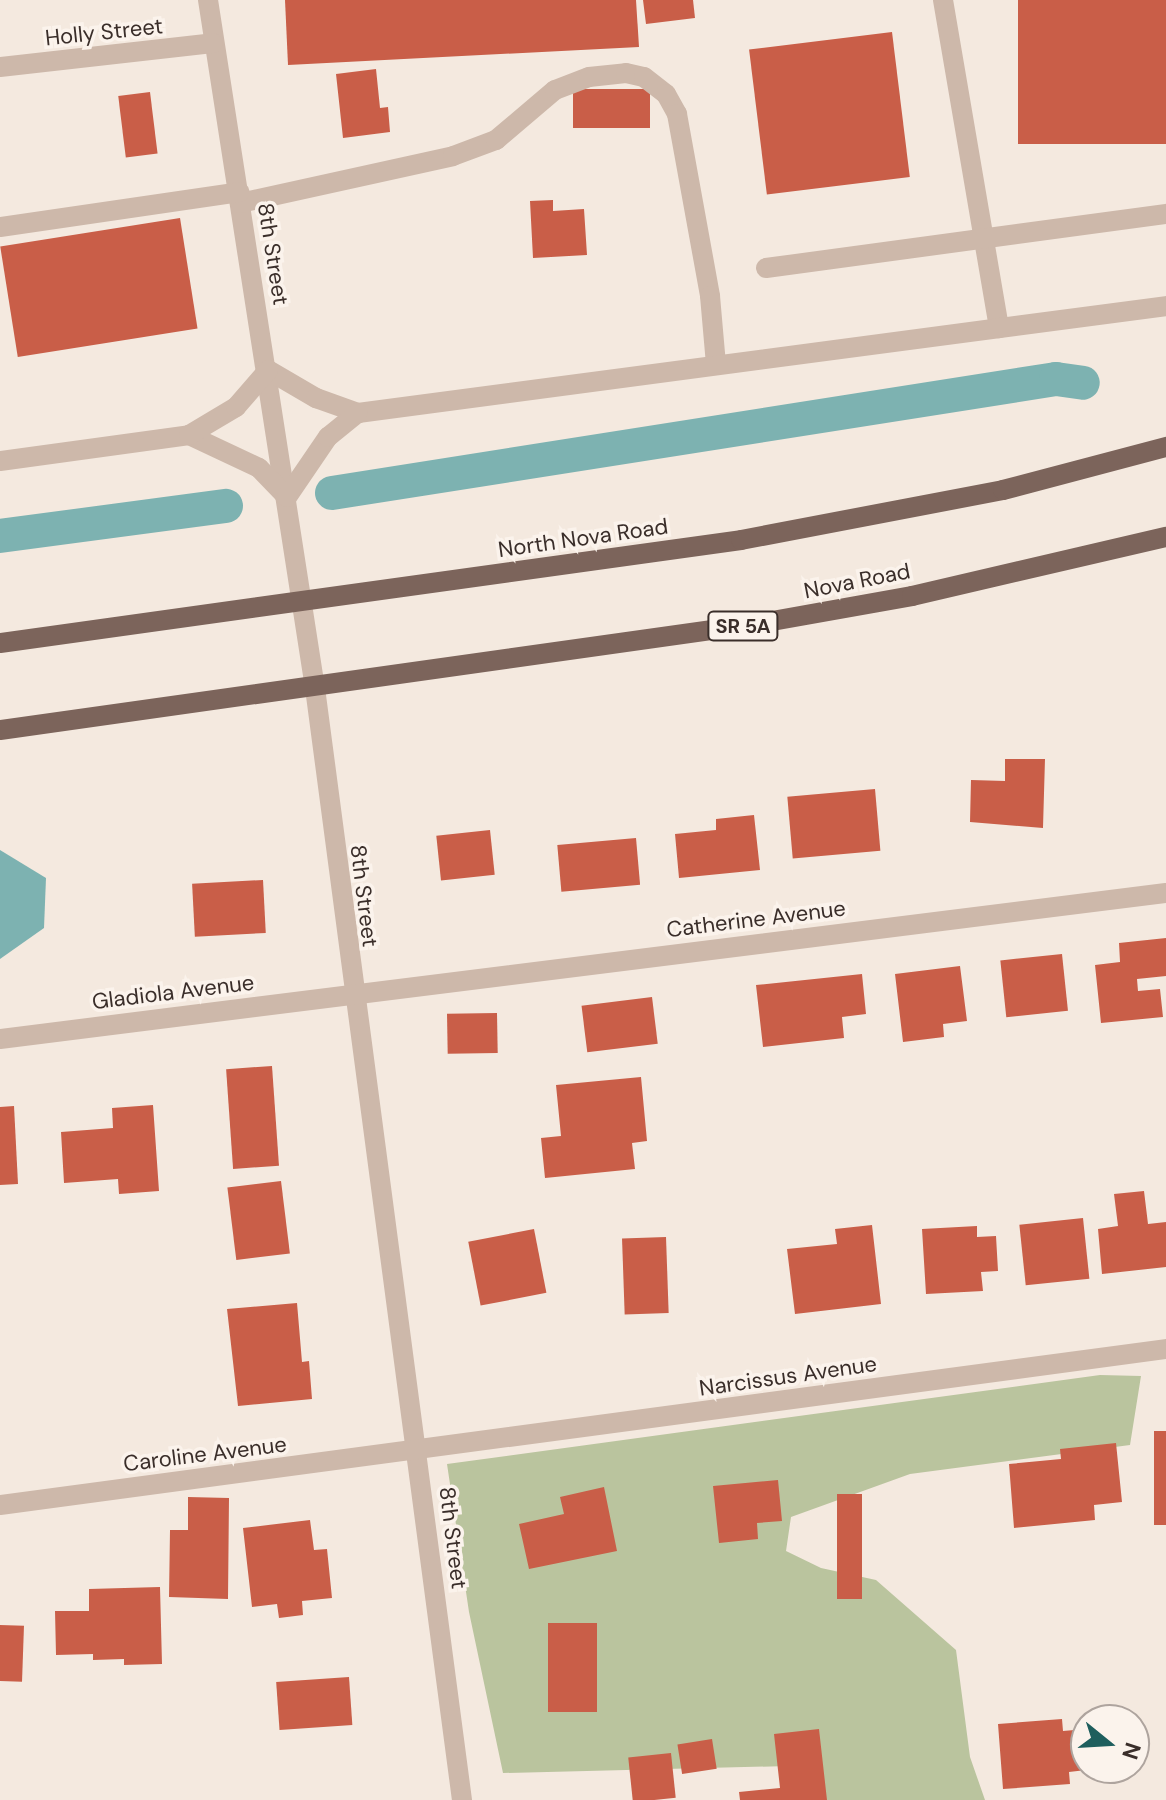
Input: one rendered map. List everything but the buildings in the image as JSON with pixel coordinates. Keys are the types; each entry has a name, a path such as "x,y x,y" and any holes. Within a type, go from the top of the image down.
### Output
{"main road":[{"name":"North Nova Road","path":"0,643 836,523 1003,490 1166,447"},
{"name":"Nova Road","path":"315,688 761,623 912,596 1166,537"},
{"name":"SR 5A","path":"0,730 315,688"}],"street":[{"name":"8th Street","path":"208,0 268,370 315,688 352,993 417,1451 462,1800"},
{"path":"943,0 999,328"},
{"name":"Holly Street","path":"0,67 213,43"},
{"path":"0,227 239,198 453,156 496,140 555,90 589,77 626,73 644,77 666,94 677,114 708,280 716,365"},
{"path":"766,268 1166,214"},
{"path":"0,461 189,435 236,407 268,370 316,398 358,413 1166,306"},
{"path":"189,435 259,468 287,497 328,437 358,413"},
{"name":"Catherine Avenue","path":"352,993 1166,893"},
{"name":"Gladiola Avenue","path":"0,1039 352,993"},
{"name":"Narcissus Avenue","path":"417,1451 1166,1349"},
{"name":"Caroline Avenue","path":"0,1505 417,1451"}],"green space":[{"path":"1100,1375 1141,1376 1130,1445 910,1474 791,1517 786,1551 821,1568 876,1580 956,1650 970,1757 985,1800 813,1800 788,1766 503,1773 469,1612 447,1464"}],"water":[{"path":"0,850 46,878 44,928 0,959"}],"waterway":[{"path":"332,493 1056,379 1083,383"},
{"path":"0,536 226,506"}]}
